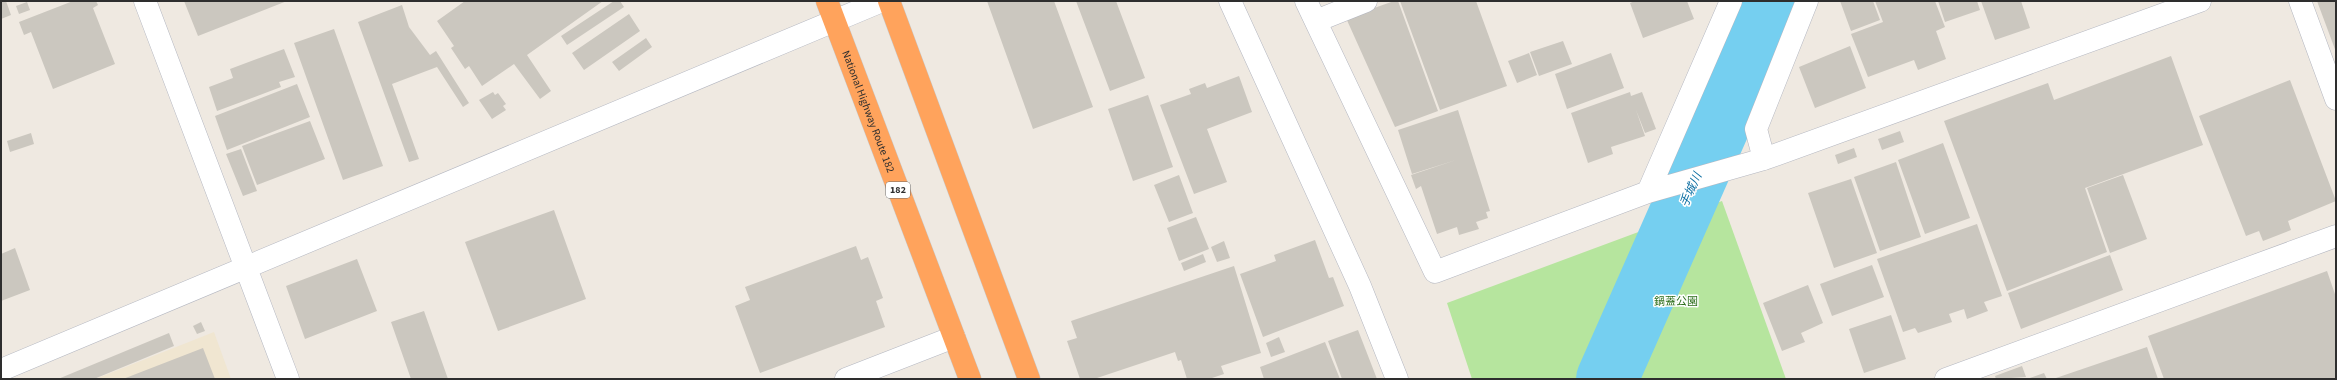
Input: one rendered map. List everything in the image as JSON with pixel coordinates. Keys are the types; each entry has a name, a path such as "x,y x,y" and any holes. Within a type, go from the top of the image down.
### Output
{"highway":[{"path":"889,1 1029,379"},
{"name":"National Highway Route 182","path":"831,10 970,379"}],"street":[{"path":"145,1 288,379"},
{"path":"1,370 246,267 831,10 882,1"},
{"path":"1230,1 1360,286 1396,379"},
{"path":"1306,1 1435,272 1656,190 1764,159 2200,1"},
{"path":"1316,21 1366,1"},
{"path":"1656,190 1730,1"},
{"path":"1764,159 1756,129 1807,1"},
{"path":"2300,1 2336,99"},
{"path":"1946,379 2336,236"},
{"path":"846,379 954,337"}],"shaded area":[{"path":"214,332 231,379 95,379"}],"green space":[{"name":"鍋蓋公園","path":"1722,201 1786,379 1472,379 1447,303"}],"building":[{"path":"1,1 6,1 11,15 1,19"},
{"path":"73,1 96,1 98,5 93,8 115,64 53,89 31,32 24,35 19,22"},
{"path":"184,1 287,1 198,36"},
{"path":"465,1 603,1 527,55 551,91 540,99 514,64 482,86 469,66 465,69 451,48 454,46 437,21"},
{"path":"614,1 620,1 624,7 567,45 561,36"},
{"path":"987,1 1054,1 1093,107 1033,129"},
{"path":"1076,1 1116,1 1145,78 1110,91"},
{"path":"1394,1 1398,1 1438,111 1395,127 1346,18"},
{"path":"1400,1 1476,1 1507,86 1440,110"},
{"path":"1635,1 1687,1 1694,19 1643,38 1630,3"},
{"path":"1840,1 1873,1 1880,20 1851,31"},
{"path":"1875,1 1935,1 1945,27 1936,31 1946,59 1918,70 1914,60 1868,77 1851,34 1883,22"},
{"path":"1938,1 1977,1 1980,10 1945,22"},
{"path":"1981,1 2021,1 2030,28 1995,40"},
{"path":"2317,1 2336,1 2336,52"},
{"path":"27,2 30,10 19,14 16,6"},
{"path":"402,5 409,27 430,55 436,51 469,103 463,107 437,67 392,84 419,159 409,162 358,22"},
{"path":"629,14 640,31 584,70 572,53"},
{"path":"334,29 383,166 343,180 294,43"},
{"path":"646,38 652,47 619,71 612,62"},
{"path":"1563,41 1572,64 1539,76 1530,52"},
{"path":"1850,46 1866,88 1815,108 1799,67"},
{"path":"284,49 295,77 279,82 281,87 217,111 209,87 233,78 230,69"},
{"path":"1529,53 1537,75 1517,83 1508,61"},
{"path":"1611,53 1624,88 1567,109 1555,74"},
{"path":"2171,56 2203,145 2085,188 2107,252 2007,291 1944,121 2048,83 2054,100"},
{"path":"1239,76 1252,112 1207,129 1227,182 1194,194 1160,105 1191,94 1189,89 1205,83 1207,88"},
{"path":"2290,80 2336,201 2288,221 2291,230 2263,241 2259,231 2246,236 2199,116"},
{"path":"297,84 310,117 227,150 215,116"},
{"path":"493,92 495,95 498,93 506,104 503,106 506,110 492,119 479,100"},
{"path":"1630,92 1631,96 1642,92 1656,129 1645,133 1636,110 1645,136 1611,147 1613,154 1588,163 1571,113"},
{"path":"1148,95 1173,167 1133,181 1108,109"},
{"path":"1458,110 1490,211 1486,212 1488,218 1476,222 1479,229 1459,235 1457,227 1437,234 1421,186 1416,189 1411,175 1456,160 1412,174 1398,130"},
{"path":"310,121 325,159 257,185 242,146"},
{"path":"1900,131 1904,142 1882,150 1878,139"},
{"path":"31,133 34,144 10,152 7,141"},
{"path":"1943,143 1970,218 1925,234 1898,160"},
{"path":"1854,148 1857,157 1838,164 1835,155"},
{"path":"241,149 257,191 243,196 226,154"},
{"path":"1896,162 1921,237 1880,251 1854,177"},
{"path":"1179,175 1193,213 1169,222 1154,185"},
{"path":"2123,175 2147,239 2110,253 2087,188"},
{"path":"1851,179 1877,253 1834,268 1808,193"},
{"path":"554,210 586,299 498,331 465,242"},
{"path":"1196,217 1209,249 1179,261 1167,228"},
{"path":"1977,224 2002,296 1984,302 1988,311 1967,319 1964,309 1949,314 1952,322 1918,333 1915,328 1903,332 1877,259"},
{"path":"1315,240 1329,278 1333,277 1344,306 1263,337 1240,274 1276,261 1274,255"},
{"path":"1224,241 1230,258 1217,262 1211,247"},
{"path":"856,246 861,260 868,257 883,298 876,301 885,327 760,373 735,306 750,300 745,287"},
{"path":"15,248 30,290 1,301 1,254"},
{"path":"1203,254 1206,262 1184,271 1181,263"},
{"path":"2110,255 2123,290 2021,329 2008,293"},
{"path":"357,259 377,311 305,339 286,286"},
{"path":"1872,265 1884,297 1832,316 1820,284"},
{"path":"1234,266 1261,353 1221,366 1224,374 1209,379 1187,379 1181,360 1178,361 1175,352 1094,379 1080,379 1067,341 1077,338 1071,321"},
{"path":"2327,271 2336,297 2336,379 2164,379 2148,336"},
{"path":"1808,285 1823,323 1801,333 1805,342 1782,351 1763,303"},
{"path":"424,311 448,379 411,379 391,322"},
{"path":"1891,315 1906,359 1864,373 1849,329"},
{"path":"201,322 205,331 197,334 193,326"},
{"path":"1358,330 1377,379 1342,379 1328,341"},
{"path":"169,333 174,346 94,379 58,379"},
{"path":"1279,337 1285,352 1271,357 1266,343"},
{"path":"1325,342 1340,379 1264,379 1260,367"},
{"path":"2147,347 2158,379 2053,379"},
{"path":"203,348 215,379 123,379"},
{"path":"2022,366 2026,377 1996,379 1995,376"},
{"path":"2044,373 2047,379 2027,379"}],"waterway":[{"name":"手城川","path":"1607,379 1774,1"}]}
